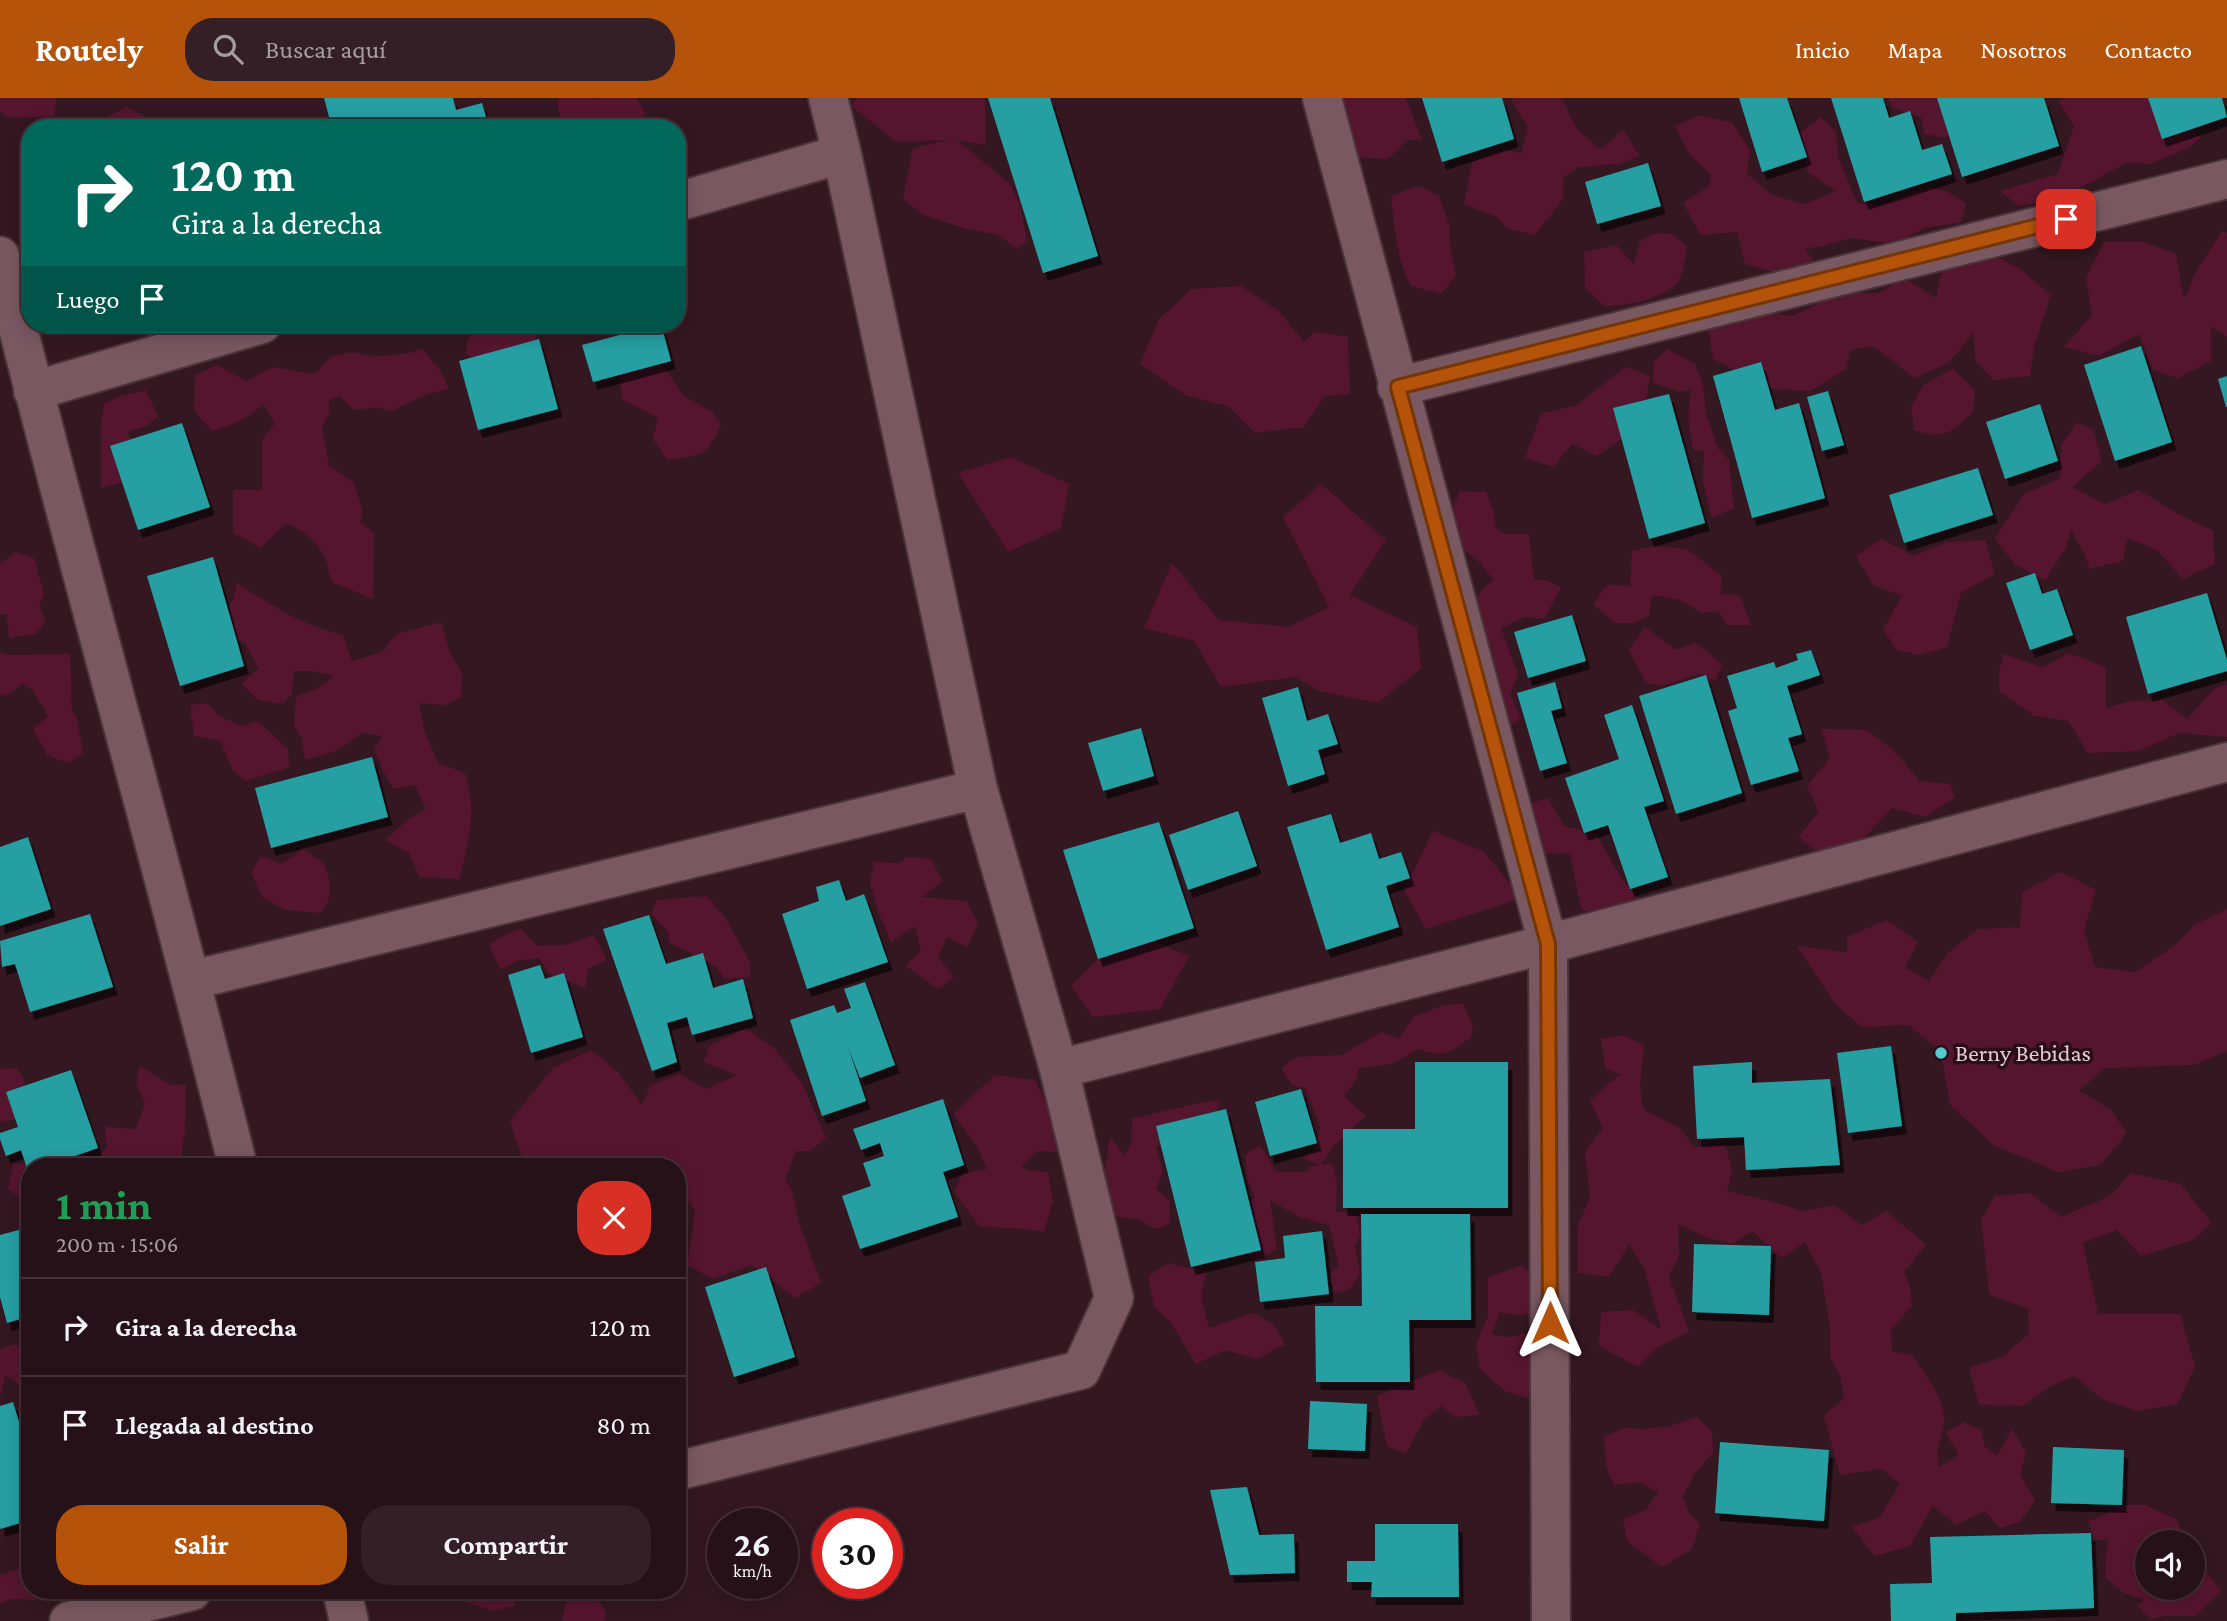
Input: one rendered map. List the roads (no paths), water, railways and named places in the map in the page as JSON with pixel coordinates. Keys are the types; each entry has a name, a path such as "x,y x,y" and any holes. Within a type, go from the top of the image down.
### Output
{"street":[{"path":"686,1469 1081,1370 1114,1298 1059,1069 978,789 828,98"},
{"path":"1322,98 1548,944 1552,1621"},
{"path":"686,199 842,154"},
{"path":"1398,387 2227,179"},
{"path":"0,256 33,391 192,980 236,1158"},
{"path":"33,391 231,333"},
{"path":"1059,1069 1548,944 2227,762"},
{"path":"192,980 978,789"},
{"path":"69,1621 159,1599"},
{"path":"344,1599 349,1621"}],"place":[{"name":"Berny Bebidas","path":"1941,1053"}]}
